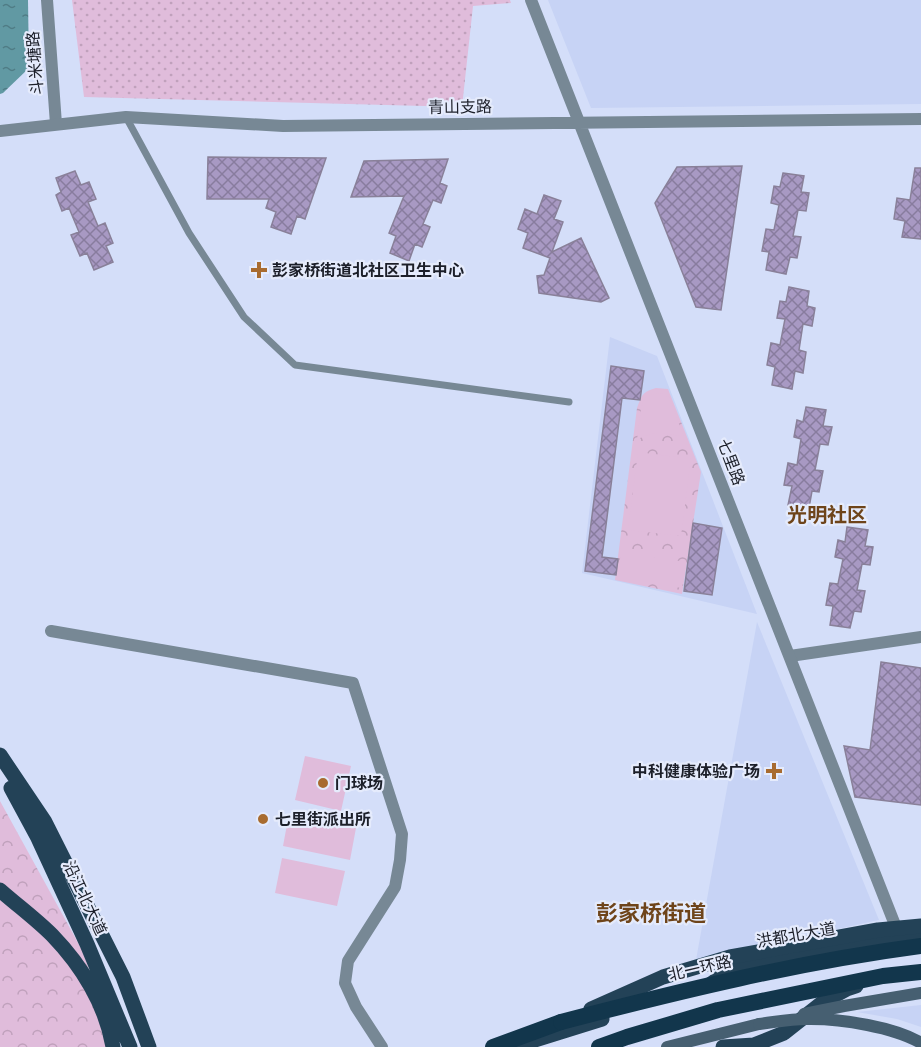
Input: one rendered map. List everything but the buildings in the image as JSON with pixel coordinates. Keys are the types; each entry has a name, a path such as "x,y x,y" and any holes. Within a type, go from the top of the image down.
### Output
{"highway":[{"name":"北一环路","path":"493,1047 561,1022 678,992 753,975 921,946"},
{"path":"599,1047 718,1010 883,976 921,974"}],"main road":[{"path":"0,755 45,822 123,977 149,1047"},
{"name":"沿江北大道","path":"0,767 43,848 87,944 130,1047"},
{"path":"0,890 52,935 80,969 99,1000 113,1047"},
{"path":"561,1022 663,977 730,957 878,930 921,926"},
{"name":"洪都北大道","path":"514,1047 697,992 731,970 756,960 921,934"},
{"path":"723,1047 754,1045 784,1033 823,1002 847,989 872,982 921,974"},
{"path":"667,1047 759,1024 921,993"},
{"path":"759,1024 810,1018 851,1022 883,1029 921,1043"}],"street":[{"name":"斗米塘路","path":"47,0 56,124"},
{"name":"七里路","path":"531,0 900,936"},
{"name":"青山支路","path":"0,131 126,117 283,126 921,118"},
{"path":"51,631 353,684 402,834 400,860 394,886 348,961 345,983 356,1007 382,1047"},
{"path":"790,656 921,637"}],"lane":[{"path":"126,117 189,233 244,317 295,365 569,402"}],"shaded area":[{"path":"548,0 921,0 921,104 591,108"},
{"path":"610,337 657,356 757,614 582,573"},
{"name":"中科健康体验广场","path":"757,622 879,920 696,960"},
{"path":"921,1005 921,1027 897,1019 857,1012"}],"green space":[{"path":"72,0 510,0 511,3 473,6 462,107 84,97"},
{"path":"656,388 668,389 701,472 682,594 615,580 637,408 643,395"},
{"path":"660,393 669,397 684,437 654,434 637,440 641,408 645,398"},
{"path":"638,452 691,459 681,536 628,530"},
{"path":"621,552 686,562 682,588 617,578"},
{"name":"门球场","path":"305,756 351,766 341,811 295,800"},
{"path":"0,801 82,950 118,1047 0,1047"},
{"path":"289,814 356,828 350,860 283,846"},
{"path":"282,858 345,871 337,906 275,893"}],"water":[{"path":"0,0 28,0 29,68 0,94"}],"place":[{"name":"彭家桥街道北社区卫生中心","path":"259,270"},
{"name":"中科健康体验广场","path":"774,771"},
{"name":"门球场","path":"323,783"},
{"name":"七里街派出所","path":"263,819"}],"district":[{"name":"光明社区","path":"827,515"},
{"name":"彭家桥街道","path":"651,914"}]}
